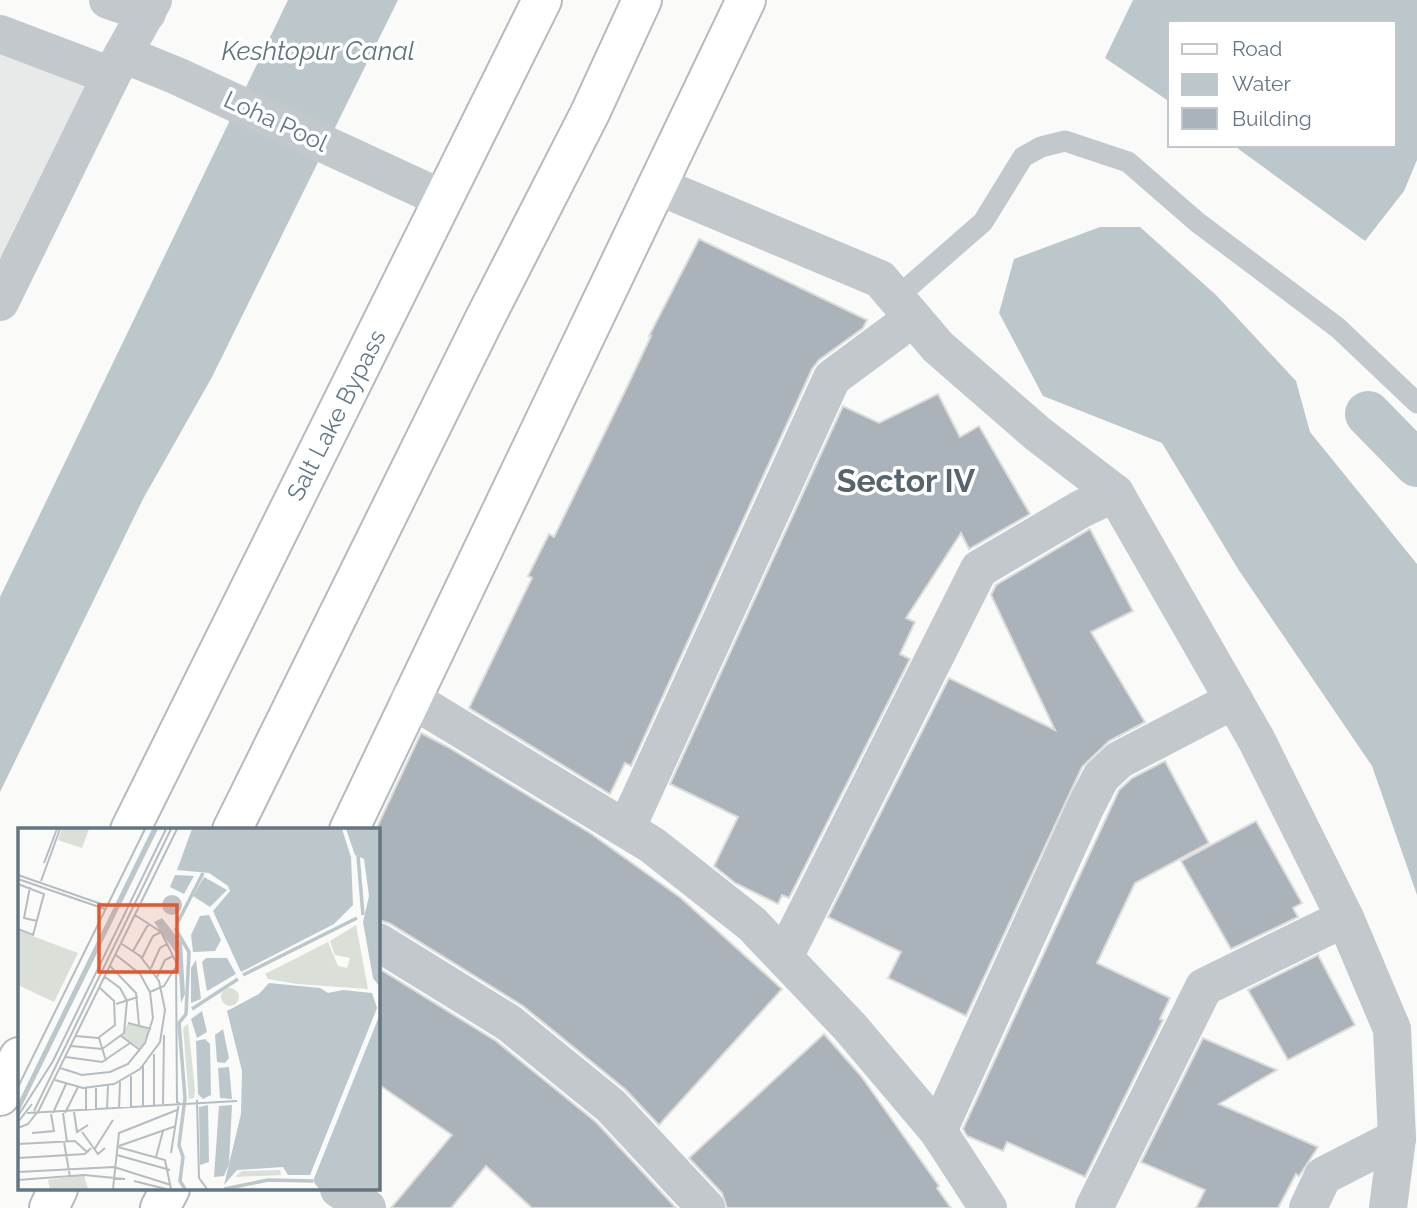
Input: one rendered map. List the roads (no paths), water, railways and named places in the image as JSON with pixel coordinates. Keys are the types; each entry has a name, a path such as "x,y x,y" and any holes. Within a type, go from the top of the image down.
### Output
{"main road":[{"name":"Salt Lake Bypass","path":"131,828 542,0"},
{"path":"233,828 484,320 590,113 642,0"},
{"path":"350,828 746,0"},
{"path":"0,1096 18,1058"},
{"path":"49,1208 58,1190"},
{"path":"160,1208 169,1190"}],"street":[{"path":"0,302 117,65 150,7 108,0"},
{"name":"Loha Pool","path":"0,34 117,65 177,76 443,199"},
{"path":"658,186 880,279 938,347 1018,416 1115,493 1256,739 1345,918 1392,1029 1397,1138 1388,1208"},
{"path":"626,829 832,378 904,308"},
{"path":"784,957 979,569 1081,509 1115,493"},
{"path":"410,698 652,845 752,924 850,1027 938,1131 988,1208"},
{"path":"938,1131 1101,777 1119,760 1234,700"},
{"path":"1094,1208 1204,987 1345,918"},
{"path":"380,943 509,1024 611,1106 706,1208"},
{"path":"1308,1208 1323,1176 1397,1138"},
{"path":"340,1190 367,1208"}],"lane":[{"path":"904,308 983,222 1023,157 1041,147 1065,141 1128,162 1197,222 1338,328 1417,403"}],"water":[{"name":"Keshtopur Canal","path":"288,0 398,0 212,377 143,499 0,792 0,597"},
{"path":"1133,0 1417,0 1417,160 1404,191 1365,241 1236,147 1396,147 1396,21 1168,21 1168,101 1105,58"},
{"path":"1100,227 1140,227 1216,295 1296,381 1310,432 1417,564 1417,895 1372,766 1238,569 1162,443 1043,396 999,313 1014,259"}],"waterway":[{"path":"1368,414 1417,464"}],"district":[{"name":"Sector IV","path":"906,480"}]}
